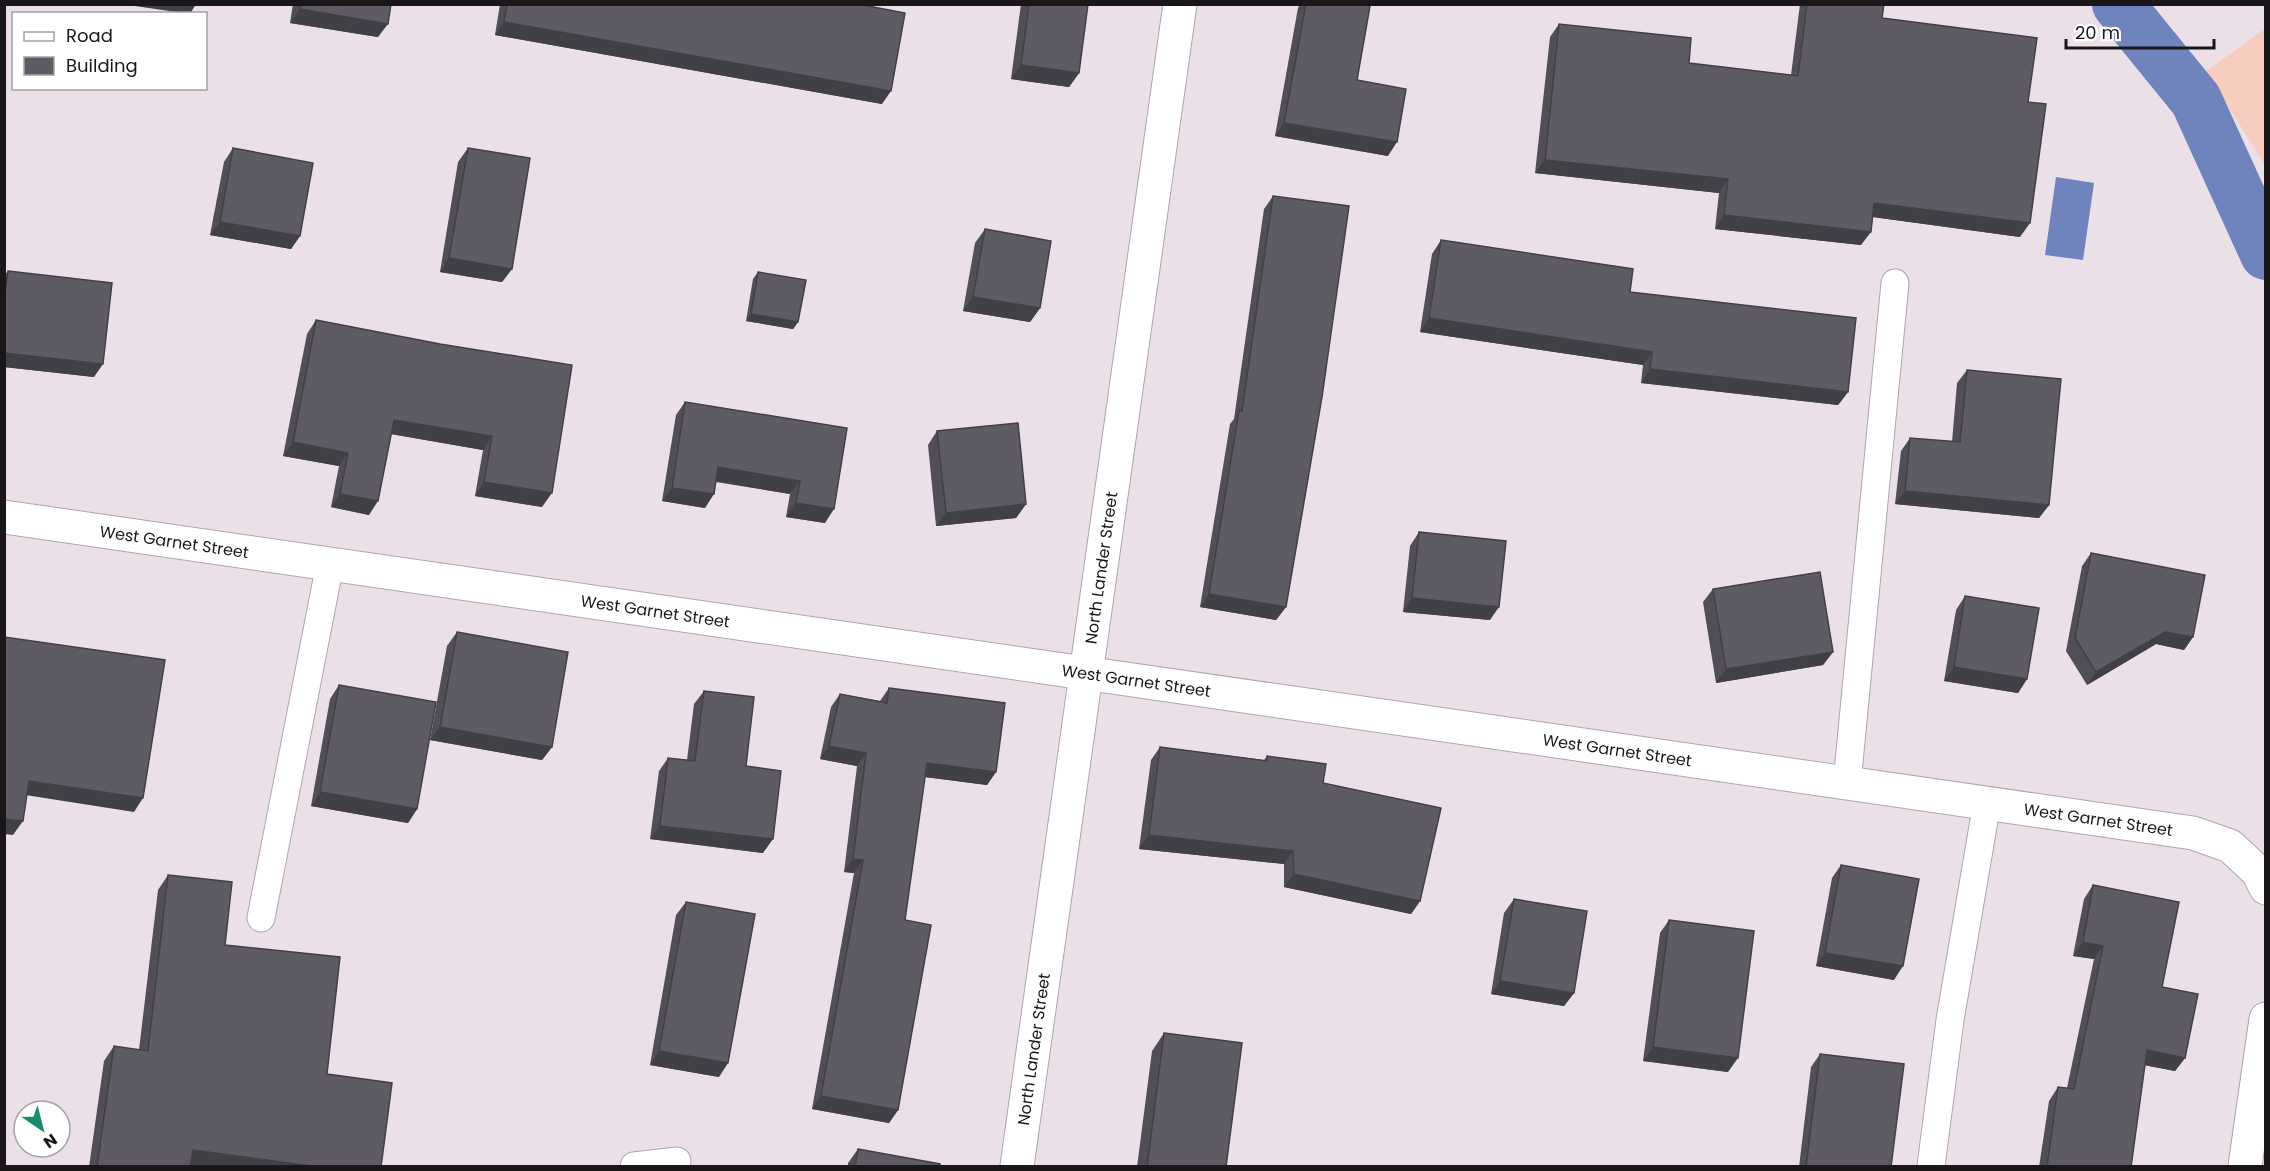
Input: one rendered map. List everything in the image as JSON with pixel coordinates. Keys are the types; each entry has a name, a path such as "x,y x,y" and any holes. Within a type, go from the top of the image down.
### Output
{"street":[{"name":"North Lander Street","path":"1017,1167 1180,4"},
{"name":"West Garnet Street","path":"4,517 2193,832 2230,846 2262,880"},
{"path":"2245,1167 2265,1019"}],"lane":[{"path":"1847,783 1895,284"},
{"path":"261,918 330,564"},
{"path":"1932,1167 1950,1020 1987,803"},
{"path":"634,1167 677,1161"}],"shaded area":[{"path":"2265,29 2265,165 2206,71"}],"water":[{"path":"2056,177 2094,183 2083,260 2045,255"}],"building":[{"path":"300,4 391,4 388,24 300,9"},
{"path":"507,4 858,4 905,13 891,91 504,22"},
{"path":"1029,4 1088,4 1079,73 1021,65"},
{"path":"1306,4 1364,4 1370,6 1357,80 1406,89 1397,142 1284,123"},
{"path":"1807,4 1884,4 1882,18 2037,38 2028,102 2046,104 2030,223 1874,203 1871,232 1724,215 1728,179 1545,160 1559,24 1691,38 1689,63 1798,76"},
{"path":"233,148 313,163 300,236 220,222"},
{"path":"468,148 530,158 512,269 449,258"},
{"path":"1273,196 1349,206 1322,397 1286,607 1209,594 1239,411 1242,411"},
{"path":"985,229 1051,241 1040,308 973,297"},
{"path":"1441,240 1633,269 1630,292 1856,318 1848,392 1650,369 1652,352 1429,318"},
{"path":"8,271 112,283 103,364 4,353 4,301"},
{"path":"758,272 806,280 798,322 751,314"},
{"path":"316,320 440,344 572,365 552,493 484,482 492,436 394,420 378,501 340,494 348,453 293,442"},
{"path":"1967,370 2061,379 2049,505 1905,491 1910,438 1960,442"},
{"path":"685,402 847,428 834,509 796,503 800,481 718,467 714,494 672,488"},
{"path":"1018,423 1026,504 946,513 937,431"},
{"path":"1419,532 1506,541 1499,607 1412,598"},
{"path":"2091,553 2205,575 2193,637 2165,632 2096,672 2075,638"},
{"path":"1820,572 1833,652 1726,669 1713,589"},
{"path":"1965,596 2039,608 2027,679 1954,667"},
{"path":"457,632 568,652 552,747 440,727"},
{"path":"4,637 165,660 143,798 29,781 23,821 4,819"},
{"path":"339,685 436,702 417,809 320,792"},
{"path":"889,688 1005,703 996,772 927,763 905,920 931,925 898,1110 821,1096 863,860 853,859 866,753 829,746 840,694 887,703"},
{"path":"704,691 754,697 746,766 781,771 773,839 660,826 668,758 695,761"},
{"path":"1160,747 1267,761 1267,756 1326,764 1323,783 1441,808 1420,901 1294,874 1293,851 1149,835"},
{"path":"1841,865 1919,879 1903,966 1825,953"},
{"path":"168,875 232,882 225,945 340,957 327,1074 392,1083 381,1167 319,1167 193,1150 190,1167 97,1167 114,1046 148,1051"},
{"path":"2093,885 2179,902 2162,987 2198,994 2185,1058 2147,1050 2131,1167 2047,1167 2058,1087 2074,1089 2103,946 2083,942"},
{"path":"1514,899 1587,911 1574,993 1500,981"},
{"path":"686,902 755,914 728,1063 659,1051"},
{"path":"1669,920 1754,931 1738,1058 1653,1047"},
{"path":"1164,1033 1242,1043 1226,1167 1147,1167"},
{"path":"1820,1054 1904,1064 1891,1167 1806,1167"},
{"path":"858,1149 940,1164 940,1167 855,1167"}],"waterway":[{"path":"2118,4 2196,100 2266,254"}]}
